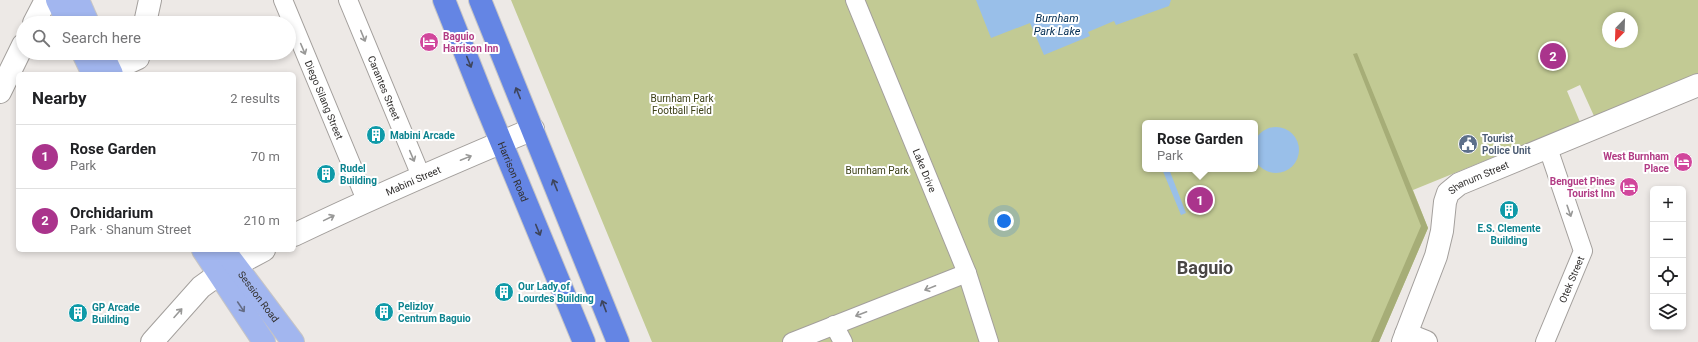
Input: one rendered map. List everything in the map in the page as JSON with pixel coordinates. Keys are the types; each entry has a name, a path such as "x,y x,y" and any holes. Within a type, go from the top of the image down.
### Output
{"highway":[{"name":"Harrison Road","path":"444,0 584,342"},
{"path":"480,0 618,342"}],"main road":[{"path":"57,0 65,16"},
{"path":"78,0 85,16"},
{"path":"93,60 104,68"},
{"name":"Session Road","path":"207,252 226,263 293,342"},
{"name":"Session Road","path":"226,263 264,342"}],"street":[{"path":"38,16 46,0"},
{"path":"147,16 150,0"},
{"name":"Diego Silang Street","path":"283,0 290,16"},
{"name":"Carantes Street","path":"348,0 421,176"},
{"name":"Lake Drive","path":"855,0 966,273 989,342"},
{"name":"Diego Silang Street","path":"296,31 366,200"},
{"path":"0,92 16,59"},
{"path":"104,68 131,60"},
{"name":"Shanum Street","path":"1404,338 1436,256 1442,231 1445,202 1448,193 1459,184 1698,85"},
{"name":"Mabini Street","path":"296,234 366,200 533,129"},
{"name":"Otek Street","path":"1545,342 1583,251 1548,148"},
{"path":"152,342 201,287 226,263 258,252"},
{"path":"792,342 966,273"},
{"path":"834,325 843,342"},
{"path":"1404,338 1426,342"}],"green space":[{"name":"Burnham Park","path":"511,0 1698,0 1698,73 1594,116 1580,85 1567,91 1580,122 1413,190 1428,228 1379,342 652,342"},
{"path":"1357,53 1428,228 1379,342 1371,342 1421,226 1353,54"}],"water":[{"name":"Burnham Park Lake","path":"976,0 1171,0 1169,6 1116,25 1114,21 1088,32 1090,36 1044,55 1030,23 991,38"},
{"path":"1276,127 1289,131 1295,137 1299,150 1295,163 1285,171 1276,173 1267,171 1258,164 1258,136 1267,129"},
{"path":"1163,172 1170,172 1186,213 1181,215"}],"place":[{"name":"Baguio Harrison Inn","path":"429,42"},
{"name":"Orchidarium","path":"1553,56"},
{"name":"Mabini Arcade","path":"376,135"},
{"name":"Tourist Police Unit","path":"1468,144"},
{"name":"West Burnham Place","path":"1683,162"},
{"name":"Rudel Building","path":"326,174"},
{"name":"Benguet Pines Tourist Inn","path":"1629,187"},
{"name":"Rose Garden","path":"1200,200"},
{"name":"E.S. Clemente Building","path":"1509,210"},
{"name":"Our Lady of Lourdes Building","path":"504,292"},
{"name":"Pelizloy Centrum Baguio","path":"384,312"},
{"name":"GP Arcade Building","path":"78,313"}],"district":[{"name":"Baguio","path":"1205,268"}],"park label":[{"name":"Burnham Park Football Field","path":"682,104"}]}
